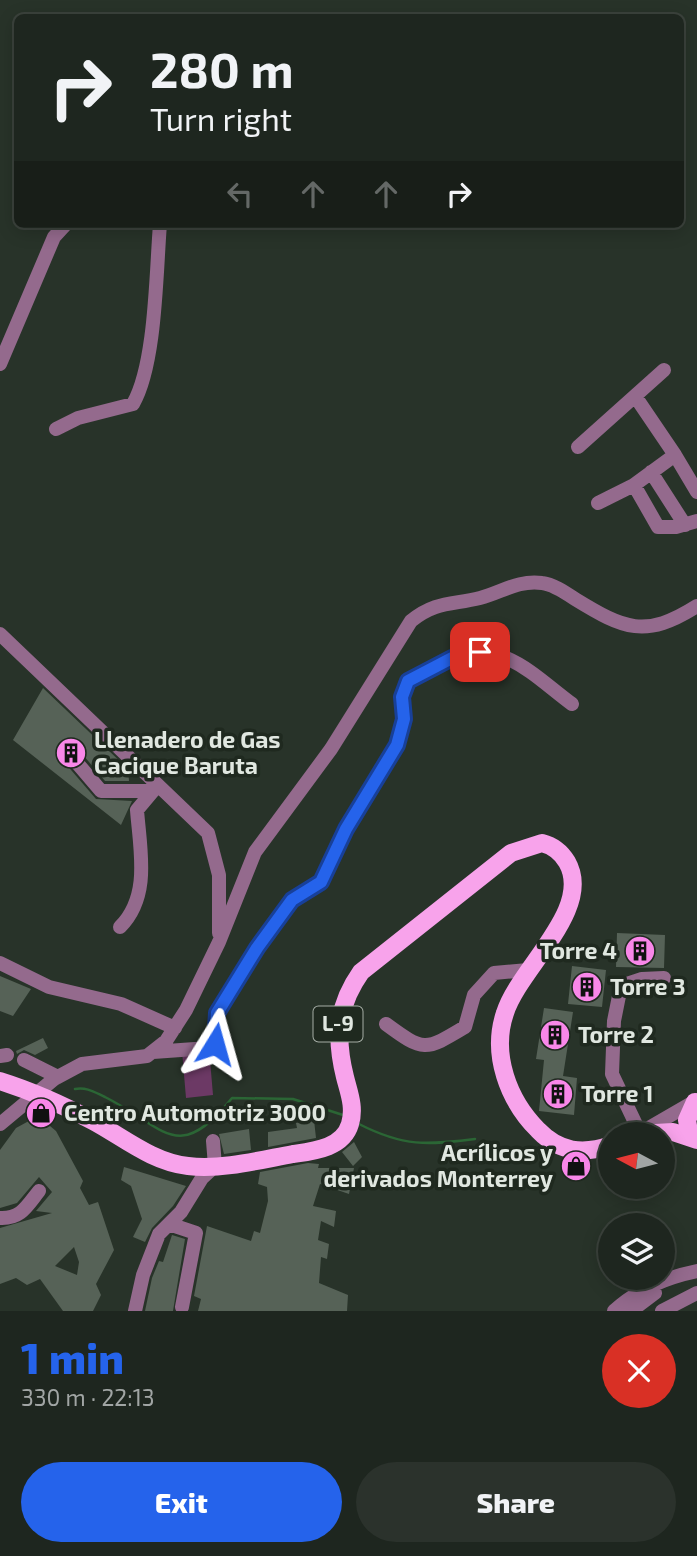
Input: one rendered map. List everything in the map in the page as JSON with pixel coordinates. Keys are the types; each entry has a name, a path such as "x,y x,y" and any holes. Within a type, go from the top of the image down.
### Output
{"main road":[{"name":"L-9","path":"0,1081 38,1094 161,1159 187,1166 215,1166 321,1150 349,1128 352,1103 340,1056 338,1018 361,972 511,853 542,843 557,850 564,858 570,869 573,892 564,917 514,991 502,1025 501,1058 510,1088 527,1118 556,1146 587,1152 598,1149"},
{"path":"694,1138 687,1120 696,1101"},
{"path":"676,1133 694,1138"}],"street":[{"path":"0,364 54,237 62,228"},
{"path":"56,429 78,418 133,404 139,393 149,344 160,228"},
{"path":"578,447 664,370"},
{"path":"635,396 697,492"},
{"path":"598,503 634,485 675,455"},
{"path":"651,472 691,523"},
{"path":"634,485 658,527 691,523"},
{"path":"152,1052 166,1041 175,1028 219,942 256,852 331,750 411,621 426,608 481,598 517,582 544,583 621,625 649,626 671,622 697,606"},
{"path":"0,634 154,788 208,833 219,875 219,942"},
{"path":"0,1124 58,1077 82,1064 122,1061 152,1052 209,1048 215,1044 217,1013 257,948 292,900 321,882 346,829 397,745 404,719 402,697 408,681 452,658 480,652 500,653 572,704"},
{"path":"66,750 101,791 154,788"},
{"path":"120,927 133,914 138,903 141,872 137,810 154,788"},
{"path":"0,963 49,987 121,1004 175,1028"},
{"path":"386,1024 408,1041 422,1047 434,1046 465,1027 474,995 494,973 528,970"},
{"path":"634,1122 612,1074 614,1021 619,996 627,984 642,979 664,978"},
{"path":"24,1060 58,1077"},
{"path":"660,1122 696,1101"},
{"path":"135,1311 155,1245 181,1212 202,1178 215,1166 212,1141"},
{"path":"0,1218 12,1219 21,1214 39,1191"},
{"path":"169,1224 196,1233 182,1307"},
{"path":"614,1311 632,1296 663,1281 697,1271"},
{"path":"631,1311 656,1293 697,1279"},
{"path":"667,1309 697,1293"}],"shaded area":[{"path":"209,1048 213,1095 186,1098 182,1051"}],"building":[{"name":"Llenadero de Gas Cacique Baruta","path":"43,688 128,769 129,781 105,781 73,743 64,741 57,747 59,756 96,799 132,801 121,825 13,740"},
{"name":"Torre 4","path":"617,933 665,935 664,968 616,967"},
{"name":"Torre 3","path":"572,966 606,970 602,1007 568,1004"},
{"path":"0,976 31,989 13,1016 0,1011"},
{"path":"544,1008 573,1012 563,1076 577,1078 574,1115 539,1111 544,1060 536,1059"},
{"path":"43,1038 48,1048 35,1055 24,1050 17,1054 16,1051"},
{"path":"38,1116 56,1131 83,1181 80,1188 89,1205 98,1202 114,1250 96,1284 101,1295 93,1311 63,1311 40,1279 27,1285 16,1278 0,1284 0,1228 52,1213 36,1211 52,1192 39,1177 17,1203 0,1208 0,1150 16,1128","holes":["74,1247 79,1262 77,1275 55,1266"]},
{"path":"314,1120 316,1138 268,1147 268,1132 297,1128 296,1123"},
{"path":"249,1129 251,1150 224,1154 219,1134"},
{"path":"354,1142 362,1157 353,1166 342,1152"},
{"path":"308,1163 319,1164 318,1168 354,1168 349,1194 320,1184 313,1206 336,1211 334,1227 321,1221 318,1240 329,1244 327,1259 321,1257 319,1283 348,1295 347,1311 198,1311 201,1299 194,1296 207,1226 251,1241 254,1231 260,1233 268,1201 267,1187 258,1184 260,1172"},
{"path":"124,1167 186,1186 173,1206 152,1228 145,1242 133,1237 142,1219 131,1186 121,1180"},
{"path":"172,1235 185,1239 173,1311 145,1311 152,1278 159,1261 163,1262"}],"waterway":[{"path":"75,1089 87,1089 97,1093 170,1134 183,1135 197,1131 213,1119 232,1098 293,1099 343,1115"},
{"path":"359,1124 389,1137 416,1142 475,1139"}],"place":[{"name":"Llenadero de Gas Cacique Baruta","path":"71,753"},
{"name":"Torre 4","path":"640,951"},
{"name":"Torre 3","path":"587,987"},
{"name":"Torre 2","path":"555,1035"},
{"name":"Torre 1","path":"558,1094"},
{"name":"Centro Automotriz 3000","path":"41,1113"},
{"name":"Acrílicos y derivados Monterrey","path":"576,1166"}],"route":[{"path":"215,1044 214,1023 217,1013 257,948 292,900 321,882 346,829 397,745 404,719 402,697 408,681 452,658 480,652"}]}
